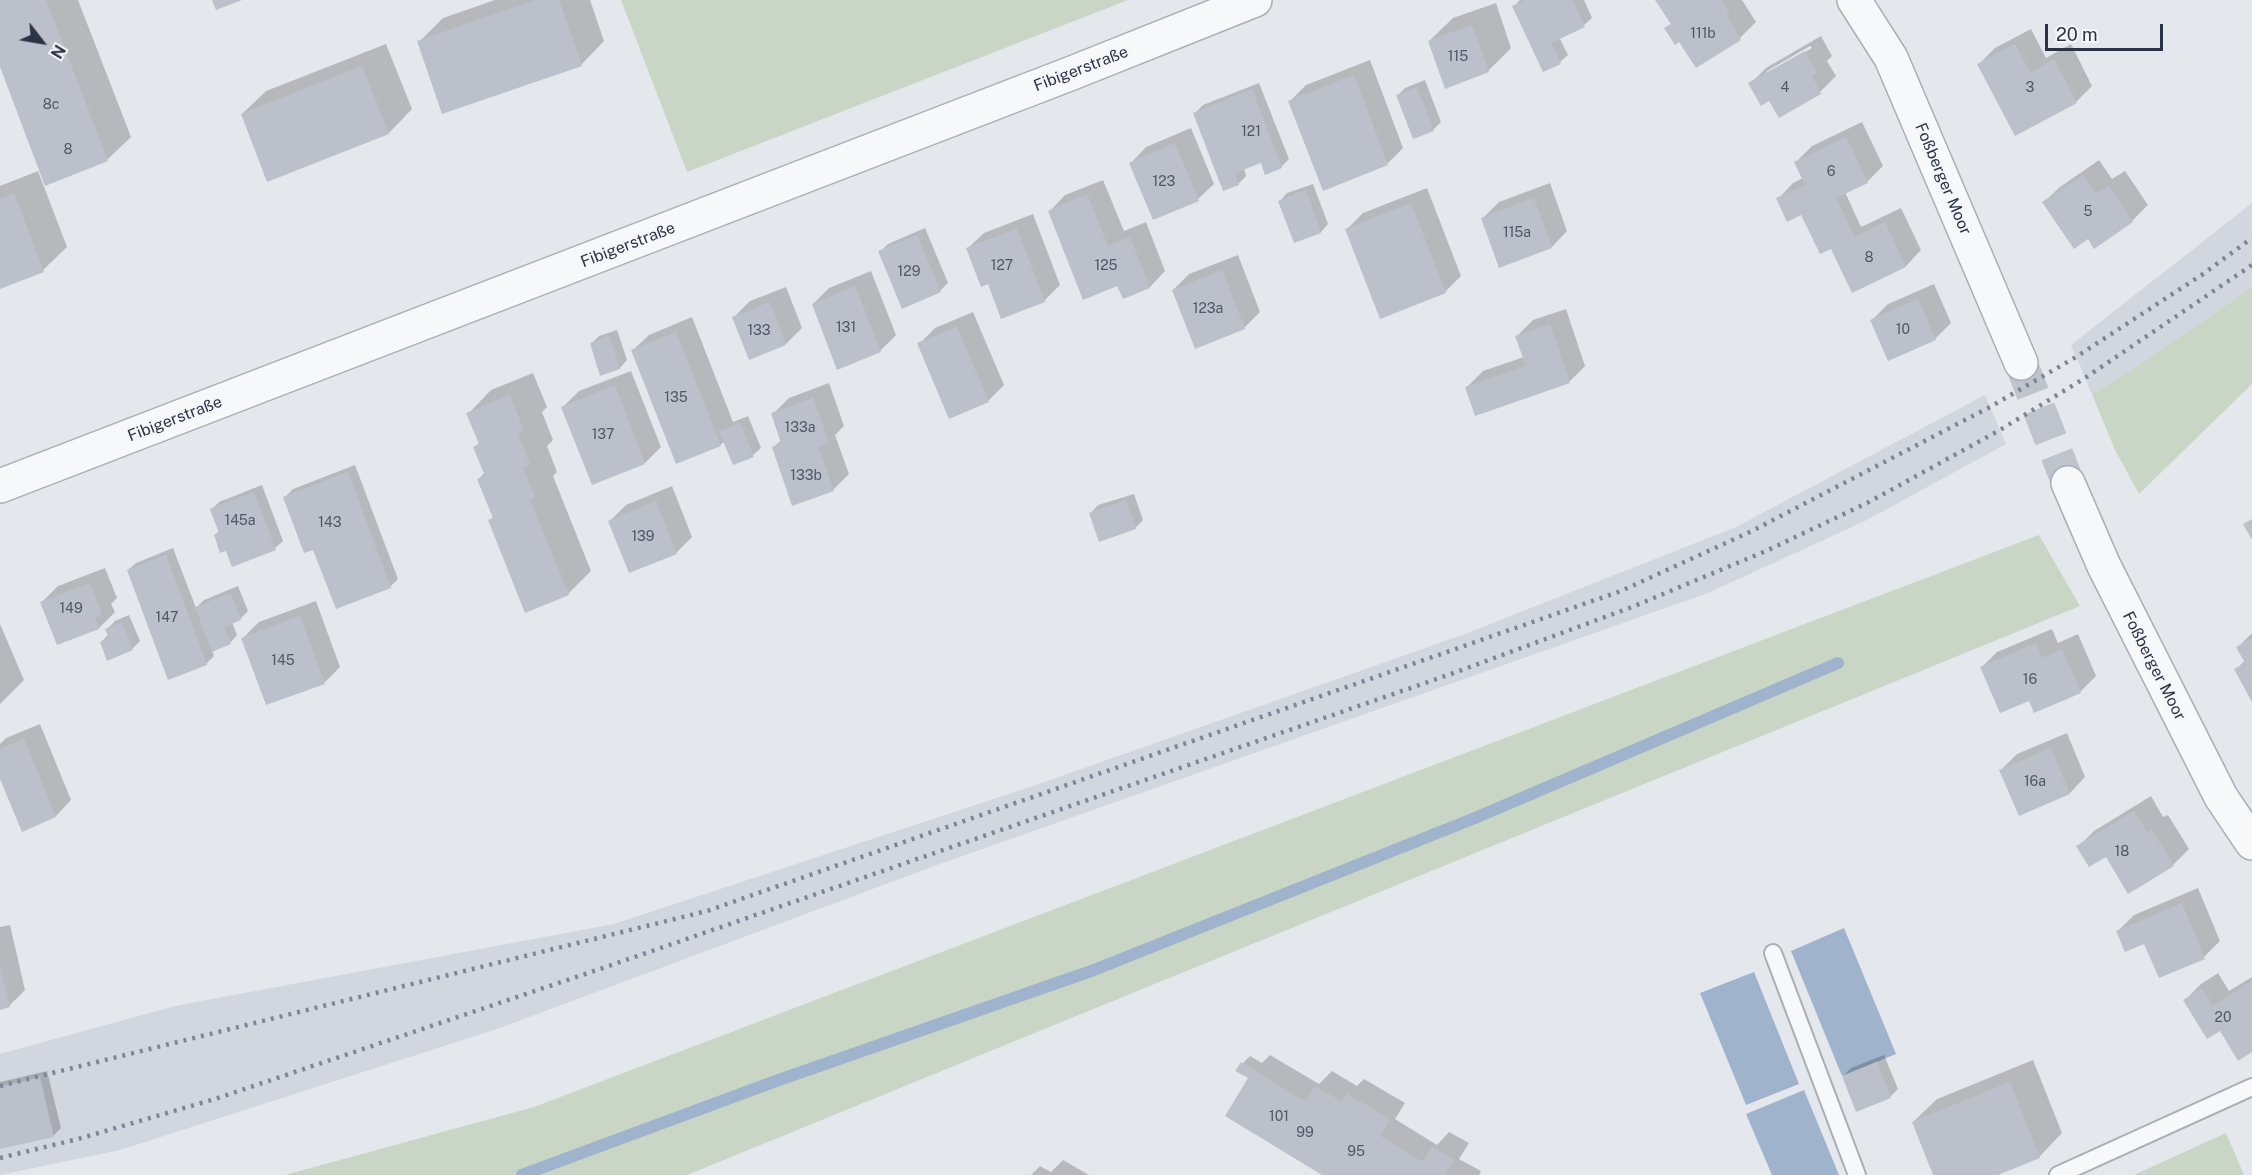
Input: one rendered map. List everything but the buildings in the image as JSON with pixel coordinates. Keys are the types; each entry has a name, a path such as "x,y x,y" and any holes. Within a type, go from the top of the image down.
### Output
{"street":[{"name":"Fibigerstraße","path":"0,486 1072,73 1255,0"},
{"name":"Foßberger Moor","path":"1854,0 1891,58 2021,363"},
{"name":"Foßberger Moor","path":"2068,483 2104,566 2194,744 2222,797 2252,843"}],"lane":[{"path":"1773,953 1857,1175"},
{"path":"2058,1175 2252,1087"}],"shaded area":[{"path":"2252,203 2252,287 2135,368 2092,394 2071,345"},
{"path":"1985,395 2006,444 1865,521 1708,593 937,865 497,1029 120,1150 0,1175 0,1054 175,1006 614,924 1036,785 1465,634 1736,527"}],"green space":[{"path":"621,0 1128,0 687,172"},
{"path":"2252,287 2252,384 2139,494 2115,450 2092,394 2135,368"},
{"path":"2039,535 2080,606 687,1175 285,1175 534,1107"},
{"path":"2226,1133 2244,1175 2134,1175"}],"water":[{"path":"1844,928 1896,1054 1842,1076 1791,951"},
{"path":"1754,972 1799,1084 1746,1105 1700,993"},
{"path":"1804,1090 1839,1175 1772,1175 1746,1114"}],"waterway":[{"path":"522,1175 776,1081 1094,970 1475,818 1838,663"}],"tunnel":[{"path":"2021,363 2068,483"}],"railway":[{"path":"0,1086 707,911 1621,591 1752,531 1990,407 2076,357 2203,274 2252,238"},
{"path":"0,1158 78,1139 215,1099 600,969 1451,674 1632,607 1766,551 1869,502 2000,430 2085,378 2252,265"}]}
